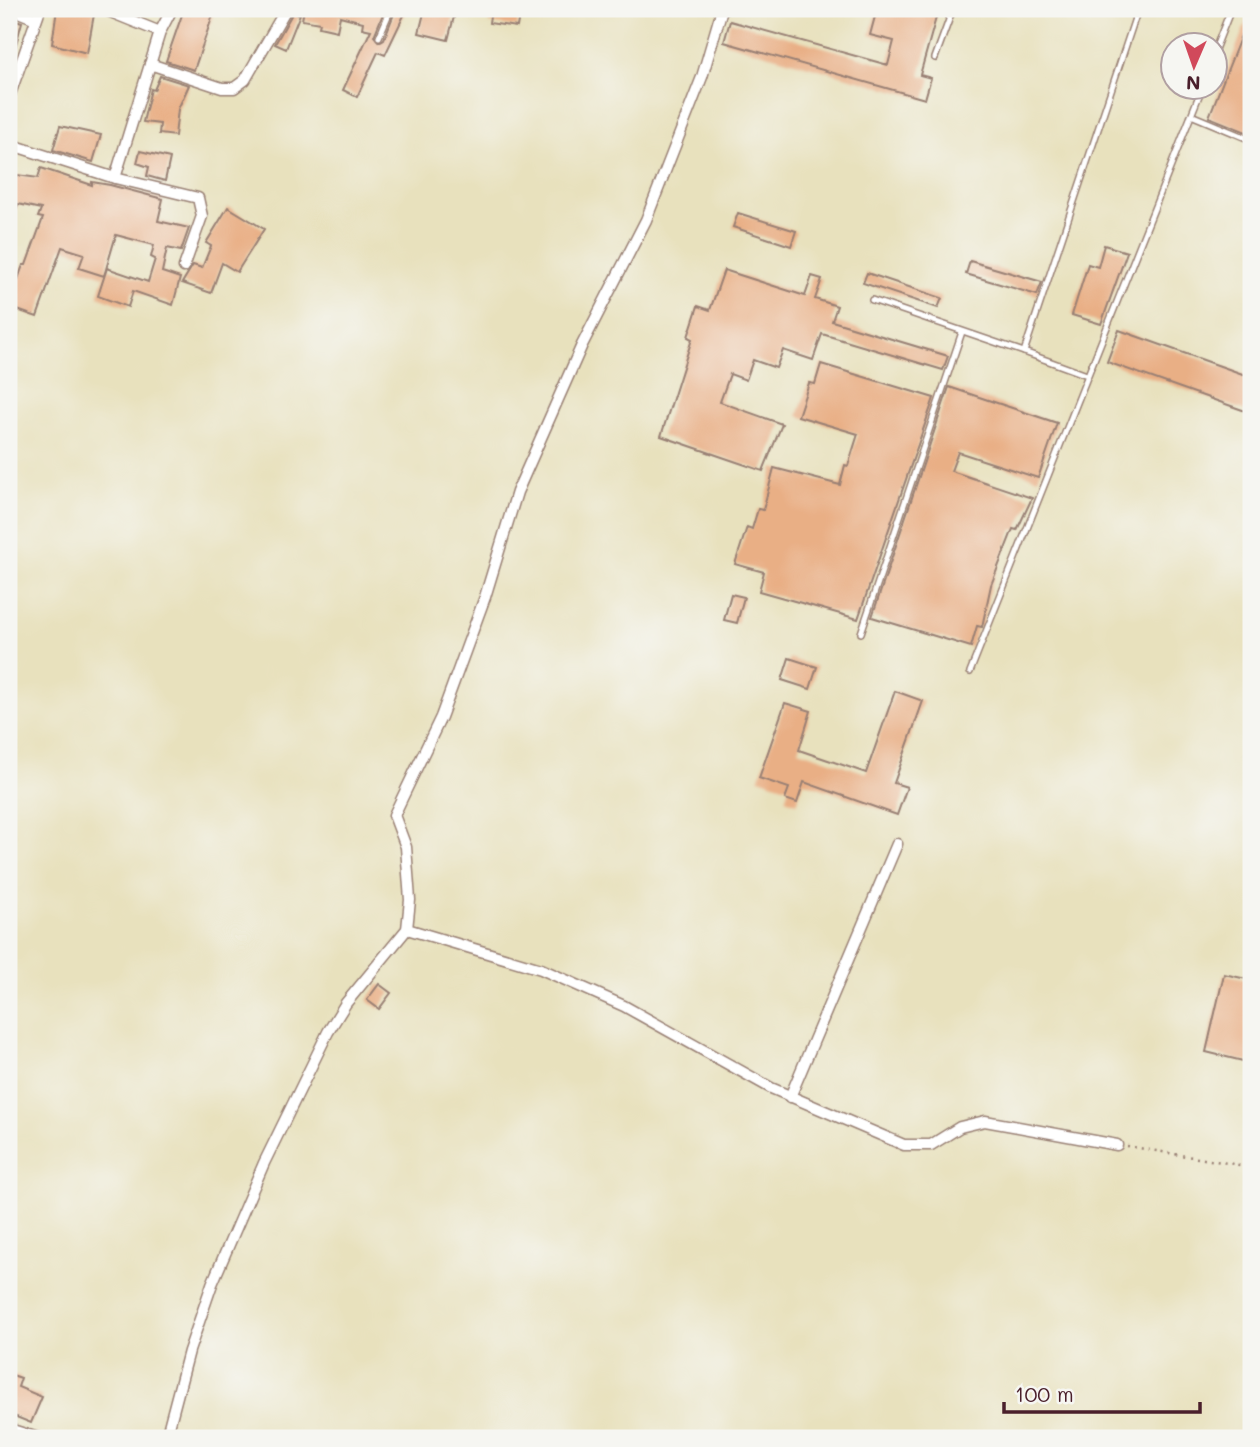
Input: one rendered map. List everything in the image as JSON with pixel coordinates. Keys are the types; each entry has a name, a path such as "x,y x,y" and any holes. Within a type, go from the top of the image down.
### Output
{"street":[{"path":"9,97 38,14 11,9"},
{"path":"103,9 160,32"},
{"path":"115,178 160,32 172,9"},
{"path":"150,64 222,88 234,88 245,80 286,9"},
{"path":"166,1438 189,1351 212,1284 264,1163 340,1012 407,929 410,900 406,847 394,815 441,717 485,597 517,492 582,345 646,220 702,77 722,9"},
{"path":"9,144 115,178 198,198 202,216 184,267"},
{"path":"790,1097 897,845"},
{"path":"407,929 541,969 624,1006 722,1063 790,1097 862,1129 913,1147 931,1145 960,1128 985,1121 1117,1145"},
{"path":"9,1429 38,1438"}],"lane":[{"path":"379,37 391,9"},
{"path":"935,58 953,9"},
{"path":"1024,352 1138,9"},
{"path":"1222,32 1231,9"},
{"path":"970,672 1196,102"},
{"path":"1191,115 1251,139"},
{"path":"872,300 1087,375"},
{"path":"861,633 962,331"}],"path":[{"path":"1117,1145 1251,1167"}],"building":[{"path":"57,9 95,9 87,53 52,44"},
{"path":"184,9 215,9 194,70 166,61"},
{"path":"304,9 385,9 374,36 379,42 384,39 396,9 407,9 385,55 378,52 357,97 343,90 371,30 362,28 363,22 340,16 337,31 319,27 320,23 302,20"},
{"path":"425,9 456,9 448,40 419,33"},
{"path":"491,9 520,9 517,27 489,23"},
{"path":"877,9 918,9 937,14 920,75 931,78 925,99 724,42 730,21 888,65 894,41 870,35"},
{"path":"1251,10 1251,134 1209,117 1215,102 1228,102 1228,69"},
{"path":"293,12 300,14 286,49 275,44"},
{"path":"9,18 22,22 12,59 9,58"},
{"path":"160,76 189,85 178,109 175,136 159,134 160,124 143,122 151,89 154,90"},
{"path":"60,126 101,135 93,162 53,150"},
{"path":"140,151 170,158 165,181 147,176 149,167 137,163"},
{"path":"41,168 92,185 92,182 110,185 163,199 158,221 189,228 181,251 167,248 162,272 180,278 173,305 133,291 128,307 98,296 107,268 148,282 155,259 151,257 154,245 116,235 104,276 79,268 84,254 62,247 37,317 9,307 11,280 17,282 23,265 26,265 43,218 38,217 41,209 18,204 9,226 9,174 38,178"},
{"path":"228,207 264,229 237,272 222,263 211,293 182,283 193,265 202,268 211,246 206,243"},
{"path":"738,213 796,231 791,246 733,227"},
{"path":"1104,245 1127,252 1101,324 1072,315 1088,264 1098,267"},
{"path":"970,261 1042,282 1037,295 966,274"},
{"path":"724,270 805,296 812,276 822,279 815,299 837,306 832,321 948,356 943,370 822,334 813,360 783,350 776,368 753,360 746,380 730,374 720,402 782,424 763,471 661,436 692,339 688,337 698,306 710,310"},
{"path":"867,273 942,298 938,308 863,283"},
{"path":"1119,330 1251,377 1251,413 1107,362"},
{"path":"821,364 934,398 858,619 759,591 764,572 735,564 747,527 752,529 758,509 763,510 774,468 840,485 858,434 798,416 809,383 815,384"},
{"path":"949,387 1057,423 1038,478 958,452 951,471 1032,498 1017,530 1013,529 991,585 982,627 977,626 971,647 872,617"},
{"path":"731,594 744,597 737,623 724,620"},
{"path":"789,658 817,667 810,689 782,680"},
{"path":"895,691 923,701 894,783 907,787 897,815 804,782 797,803 785,799 789,788 759,778 785,703 811,711 799,750 866,773"},
{"path":"1224,974 1251,980 1251,1063 1206,1052"},
{"path":"379,984 391,993 379,1009 367,1000"},
{"path":"9,1374 21,1378 18,1387 42,1397 31,1423 9,1414"}]}
